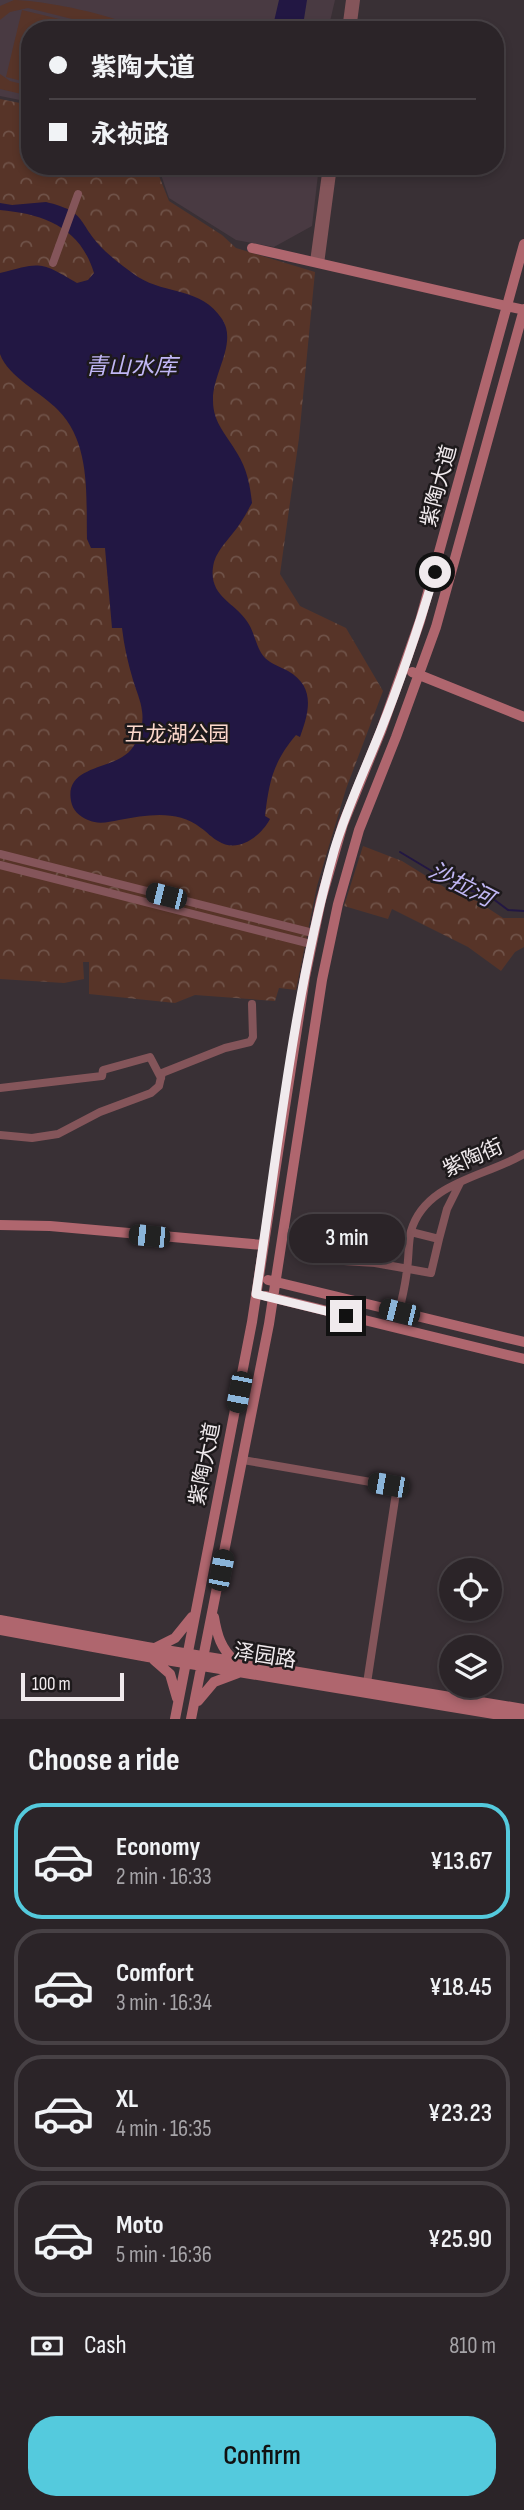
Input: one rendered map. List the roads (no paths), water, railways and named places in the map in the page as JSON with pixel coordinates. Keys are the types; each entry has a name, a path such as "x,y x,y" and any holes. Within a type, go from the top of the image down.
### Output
{"main road":[{"name":"紫陶大道","path":"175,1719 256,1294 312,939 343,824 404,665 436,566 524,244"},
{"path":"252,248 524,310"},
{"name":"紫陶大道","path":"192,1714 273,1298 322,980 338,904 359,830 420,672 449,582 524,310"},
{"path":"404,665 524,717"},
{"path":"420,672 524,709"},
{"path":"0,1225 50,1226 263,1245"},
{"path":"258,1278 524,1342"},
{"path":"256,1294 524,1359"},
{"path":"178,1706 170,1674 151,1653 183,1631 197,1604"},
{"path":"192,1714 205,1690 240,1667 220,1642 213,1609"},
{"name":"泽园路","path":"0,1620 151,1653"},
{"name":"泽园路","path":"0,1630 240,1667 524,1719"},
{"name":"泽园路","path":"240,1667 367,1683 524,1709"}],"street":[{"path":"347,21 350,0"},
{"path":"353,21 356,0"},
{"path":"317,263 326,175"},
{"path":"317,263 332,175"},
{"path":"53,263 78,194"},
{"path":"0,854 312,939"},
{"path":"0,865 312,939"},
{"path":"0,1135 32,1138 58,1134 100,1112 152,1093 159,1086 162,1073 225,1048 250,1042 253,1037 252,1004"},
{"path":"0,1088 103,1076 103,1070 150,1057 161,1079"},
{"name":"紫陶街","path":"399,1312 408,1268 411,1233 420,1210 437,1193 503,1166 524,1154"},
{"path":"328,1260 431,1273 447,1209 460,1183"},
{"path":"411,1233 439,1239"},
{"path":"243,1460 388,1485 396,1493 367,1683"}],"water":[{"path":"279,0 307,0 302,21 274,21"},
{"name":"青山水库","path":"46,202 69,210 80,218 101,247 138,277 204,301 214,309 226,328 226,348 216,380 214,409 218,422 243,465 252,503 216,557 214,582 222,596 249,624 265,658 297,677 303,685 308,701 300,737 296,735 288,745 273,773 265,816 270,819 255,837 241,844 226,844 216,840 182,818 151,815 96,822 79,815 72,805 71,789 76,780 126,755 138,739 142,716 122,628 112,628 105,548 91,548 87,539 85,471 76,438 69,423 58,410 10,370 0,354 0,273 40,266 77,283 88,280 94,273 80,244 70,234 31,215 0,210 0,203 12,205"}],"waterway":[{"name":"沙拉河","path":"400,852 460,888 488,895 508,910 524,911"}],"park label":[{"name":"五龙湖公园","path":"177,734"}]}
